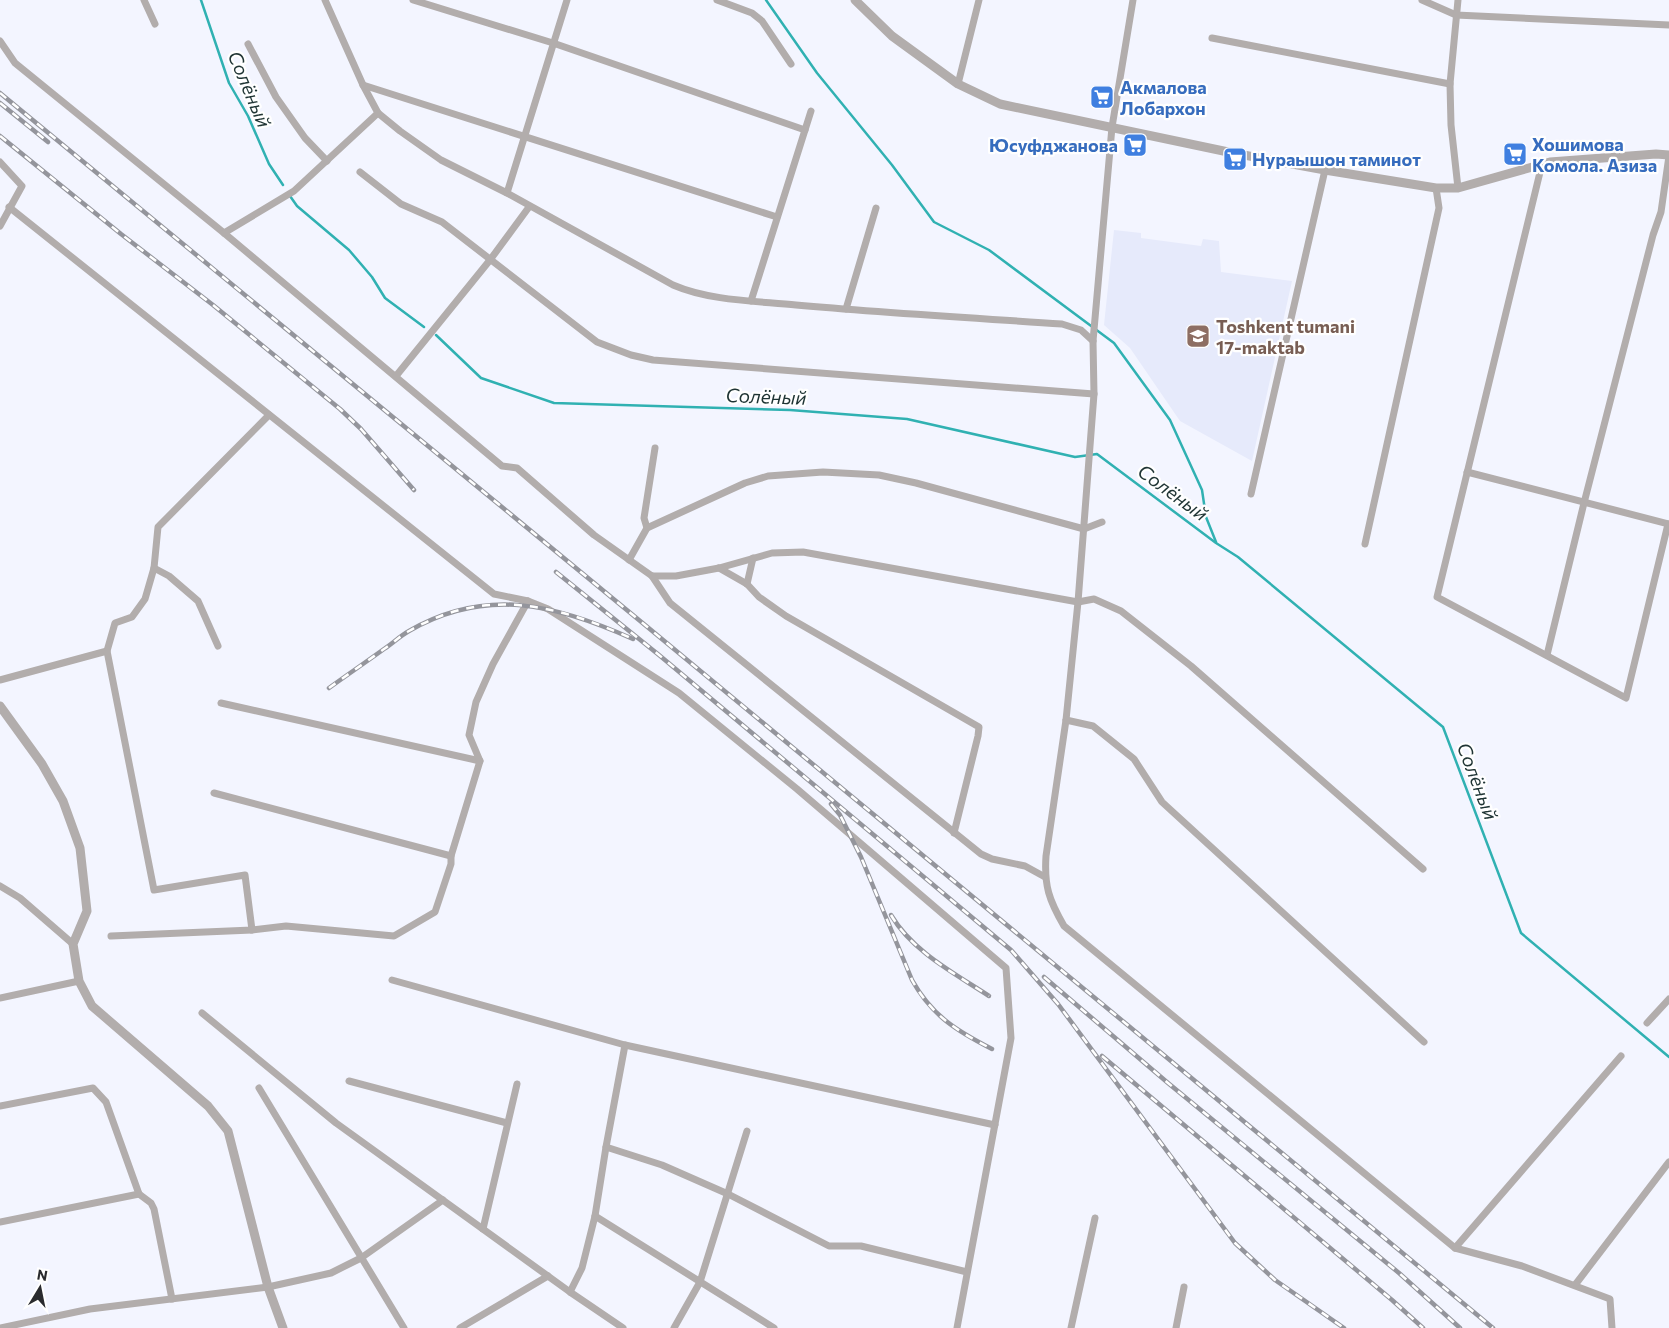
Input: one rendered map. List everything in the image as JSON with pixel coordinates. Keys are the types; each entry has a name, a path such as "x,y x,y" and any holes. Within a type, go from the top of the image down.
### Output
{"street":[{"path":"144,0 155,24"},
{"path":"325,0 363,85 378,113 400,131 441,160 507,193 681,289 751,301 1062,324 1081,330 1093,337"},
{"path":"413,0 553,44 805,130"},
{"path":"507,193 567,0"},
{"path":"717,0 752,13 762,21 791,64"},
{"path":"855,0 892,36 958,84 1000,104 1325,170 1436,188 1458,188 1542,164 1656,154 1669,155 1660,212 1584,503 1547,655"},
{"path":"958,84 979,0"},
{"path":"1134,0 1112,127 1094,319 1094,394 1090,465 1078,602 1066,720 1046,856 1045,877 1052,905 1064,926 1455,1248 1522,1266 1610,1299 1612,1328"},
{"path":"1422,0 1456,15 1669,25"},
{"path":"1458,0 1450,84 1451,125 1458,188"},
{"path":"1212,38 1450,84"},
{"path":"0,42 15,63 224,233 502,466 517,468 594,535 652,576 670,603 954,833 981,854 992,859 1025,866 1045,877"},
{"path":"248,44 276,97 305,138 327,161"},
{"path":"363,85 777,217"},
{"path":"751,301 811,111"},
{"path":"224,233 294,190 378,113"},
{"path":"0,162 22,186 0,226"},
{"path":"1467,472 1668,524 1626,698 1437,597 1467,472 1542,164"},
{"path":"1251,494 1325,170"},
{"path":"360,172 400,204 442,222 597,342 631,355 653,360 1094,394"},
{"path":"1365,544 1439,208 1436,188"},
{"path":"9,207 494,594 528,601 548,609 679,693 797,789 1006,968 1011,1038 957,1328"},
{"path":"396,376 490,260 530,207"},
{"path":"846,309 876,208"},
{"path":"252,930 245,874 154,890 107,651 115,623 132,617 145,600 154,568 158,527 269,415"},
{"path":"647,528 644,518 654,448"},
{"path":"629,560 647,528 745,483 768,476 823,472 879,475 916,483 1084,529 1102,522"},
{"path":"652,576 676,576 719,568 772,554 803,552 1078,602 1094,599 1121,611 1191,666 1423,869"},
{"path":"747,584 753,558"},
{"path":"154,568 169,576 198,600 218,646"},
{"path":"719,568 747,584 759,597 786,616 978,727 978,736 954,833"},
{"path":"111,936 252,930 286,926 394,936 435,912 451,864 451,856 480,761 469,735 476,702 493,664 528,601"},
{"path":"0,680 107,651"},
{"path":"221,703 480,761"},
{"path":"0,706 42,764 63,801 80,848 87,910 73,944 79,981 92,1006 208,1106 228,1131 268,1287 282,1328"},
{"path":"1066,720 1093,726 1134,760 1162,802 1424,1042"},
{"path":"214,793 451,856"},
{"path":"0,886 20,898 73,944"},
{"path":"392,980 625,1045 994,1125"},
{"path":"0,998 79,981"},
{"path":"1647,1023 1669,999"},
{"path":"202,1012 336,1123 570,1292 623,1328"},
{"path":"570,1292 582,1268 595,1216 625,1045"},
{"path":"1455,1248 1621,1056"},
{"path":"349,1081 507,1124"},
{"path":"483,1228 517,1084"},
{"path":"0,1106 93,1088 106,1102 139,1194 151,1203 154,1209 172,1299"},
{"path":"260,1088 404,1328"},
{"path":"674,1328 700,1282 748,1131"},
{"path":"606,1147 662,1165 728,1194 829,1246 861,1246 967,1272"},
{"path":"1575,1285 1669,1162"},
{"path":"0,1222 139,1194"},
{"path":"0,1328 29,1325 90,1309 268,1287 331,1273 361,1258 443,1200"},
{"path":"595,1216 774,1328"},
{"path":"1071,1328 1095,1218"},
{"path":"460,1328 548,1276"},
{"path":"1176,1328 1184,1287"}],"shaded area":[{"name":"Toshkent tumani 17-maktab","path":"1114,230 1141,233 1141,238 1201,246 1203,239 1219,241 1221,272 1292,281 1252,461 1180,421 1130,348 1104,325"}],"waterway":[{"name":"Солёный","path":"201,0 229,83 248,116 269,164 283,185"},
{"path":"766,0 817,73 892,165 934,222 989,250 1114,343 1170,420 1202,490 1206,517 1216,542"},
{"name":"Солёный","path":"290,196 297,206 349,250 372,277 385,298 424,327"},
{"name":"Солёный","path":"436,335 481,378 554,403 790,410 907,419 1075,457 1097,454 1216,543 1238,557 1443,727 1521,933 1669,1057"}],"railway":[{"path":"0,93 1493,1328"},
{"path":"0,103 48,142"},
{"path":"0,136 121,234 213,305 340,409 361,429 414,490"},
{"path":"556,572 659,655 1011,950 1058,1004 1235,1243 1275,1280 1344,1328"},
{"path":"329,688 409,631 438,617 466,608 522,605 549,610 577,617 633,639"},
{"path":"831,804 840,815 861,857 912,980 920,993 946,1021 992,1049"},
{"path":"891,915 900,928 922,951 989,996"},
{"path":"1044,977 1168,1083 1399,1273 1460,1328"},
{"path":"1102,1056 1423,1328"}],"place":[{"name":"Акмалова Лобархон","path":"1102,97"},
{"name":"Юсуфджанова","path":"1135,145"},
{"name":"Хошимова Комола. Азиза","path":"1515,154"},
{"name":"Нураышон таминот","path":"1235,159"},
{"name":"Toshkent tumani 17-maktab","path":"1198,336"}]}
